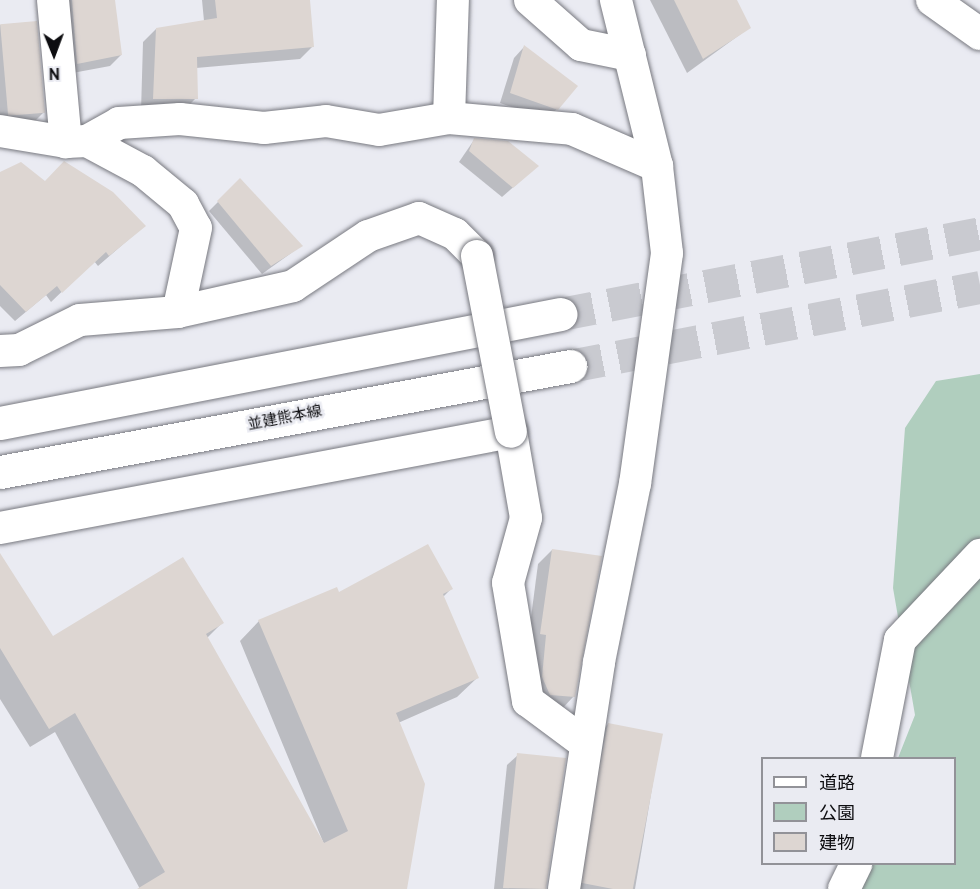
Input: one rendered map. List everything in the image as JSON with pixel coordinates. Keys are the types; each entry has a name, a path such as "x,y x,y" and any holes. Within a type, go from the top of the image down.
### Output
{"main road":[{"path":"0,423 561,314"},
{"name":"並建熊本線","path":"0,472 570,366"}],"street":[{"path":"53,0 77,141"},
{"path":"449,118 453,0"},
{"path":"530,0 581,45 630,55"},
{"path":"564,889 586,744 635,484 667,253 657,165 616,0"},
{"path":"932,0 980,34"},
{"path":"77,141 119,123 180,119 264,128 326,121 379,130 449,118 572,129 657,165"},
{"path":"0,131 77,141 143,171 183,204 196,228 178,312"},
{"path":"0,351 19,350 80,320 178,312 293,286 368,236 419,218 455,234 477,256 526,518 508,583 528,701 586,744"},
{"path":"0,528 511,432"},
{"path":"877,757 900,640 980,555"},
{"path":"844,889 856,865"}],"green space":[{"path":"980,374 980,889 850,889 859,865 956,865 956,757 898,757 915,715 893,588 905,428 936,381"}],"building":[{"path":"72,0 115,0 122,55 77,64"},
{"path":"215,0 310,0 314,47 197,57 198,99 153,99 156,28 217,18"},
{"path":"674,0 737,0 751,28 703,59"},
{"path":"37,21 45,113 8,116 0,24"},
{"path":"524,45 578,86 558,110 510,93"},
{"path":"474,138 508,141 539,166 513,188 469,151"},
{"path":"64,161 113,192 146,226 109,256 106,252 62,293 57,286 26,312 0,285 0,172 21,162 45,181"},
{"path":"240,178 303,246 271,266 217,201"},
{"path":"428,544 453,589 443,594 479,678 396,713 425,784 407,889 137,889 165,872 75,713 49,729 0,648 0,553 53,636 183,557 224,623 206,634 324,843 348,831 258,620 337,587 339,592"},
{"path":"552,549 602,556 575,697 550,695 542,677 546,635 540,634"},
{"path":"608,723 663,734 633,889 613,889 577,882"},
{"path":"517,753 566,758 546,889 503,888"}],"tunnel":[{"path":"561,314 980,233"},
{"path":"570,366 980,287"}]}
